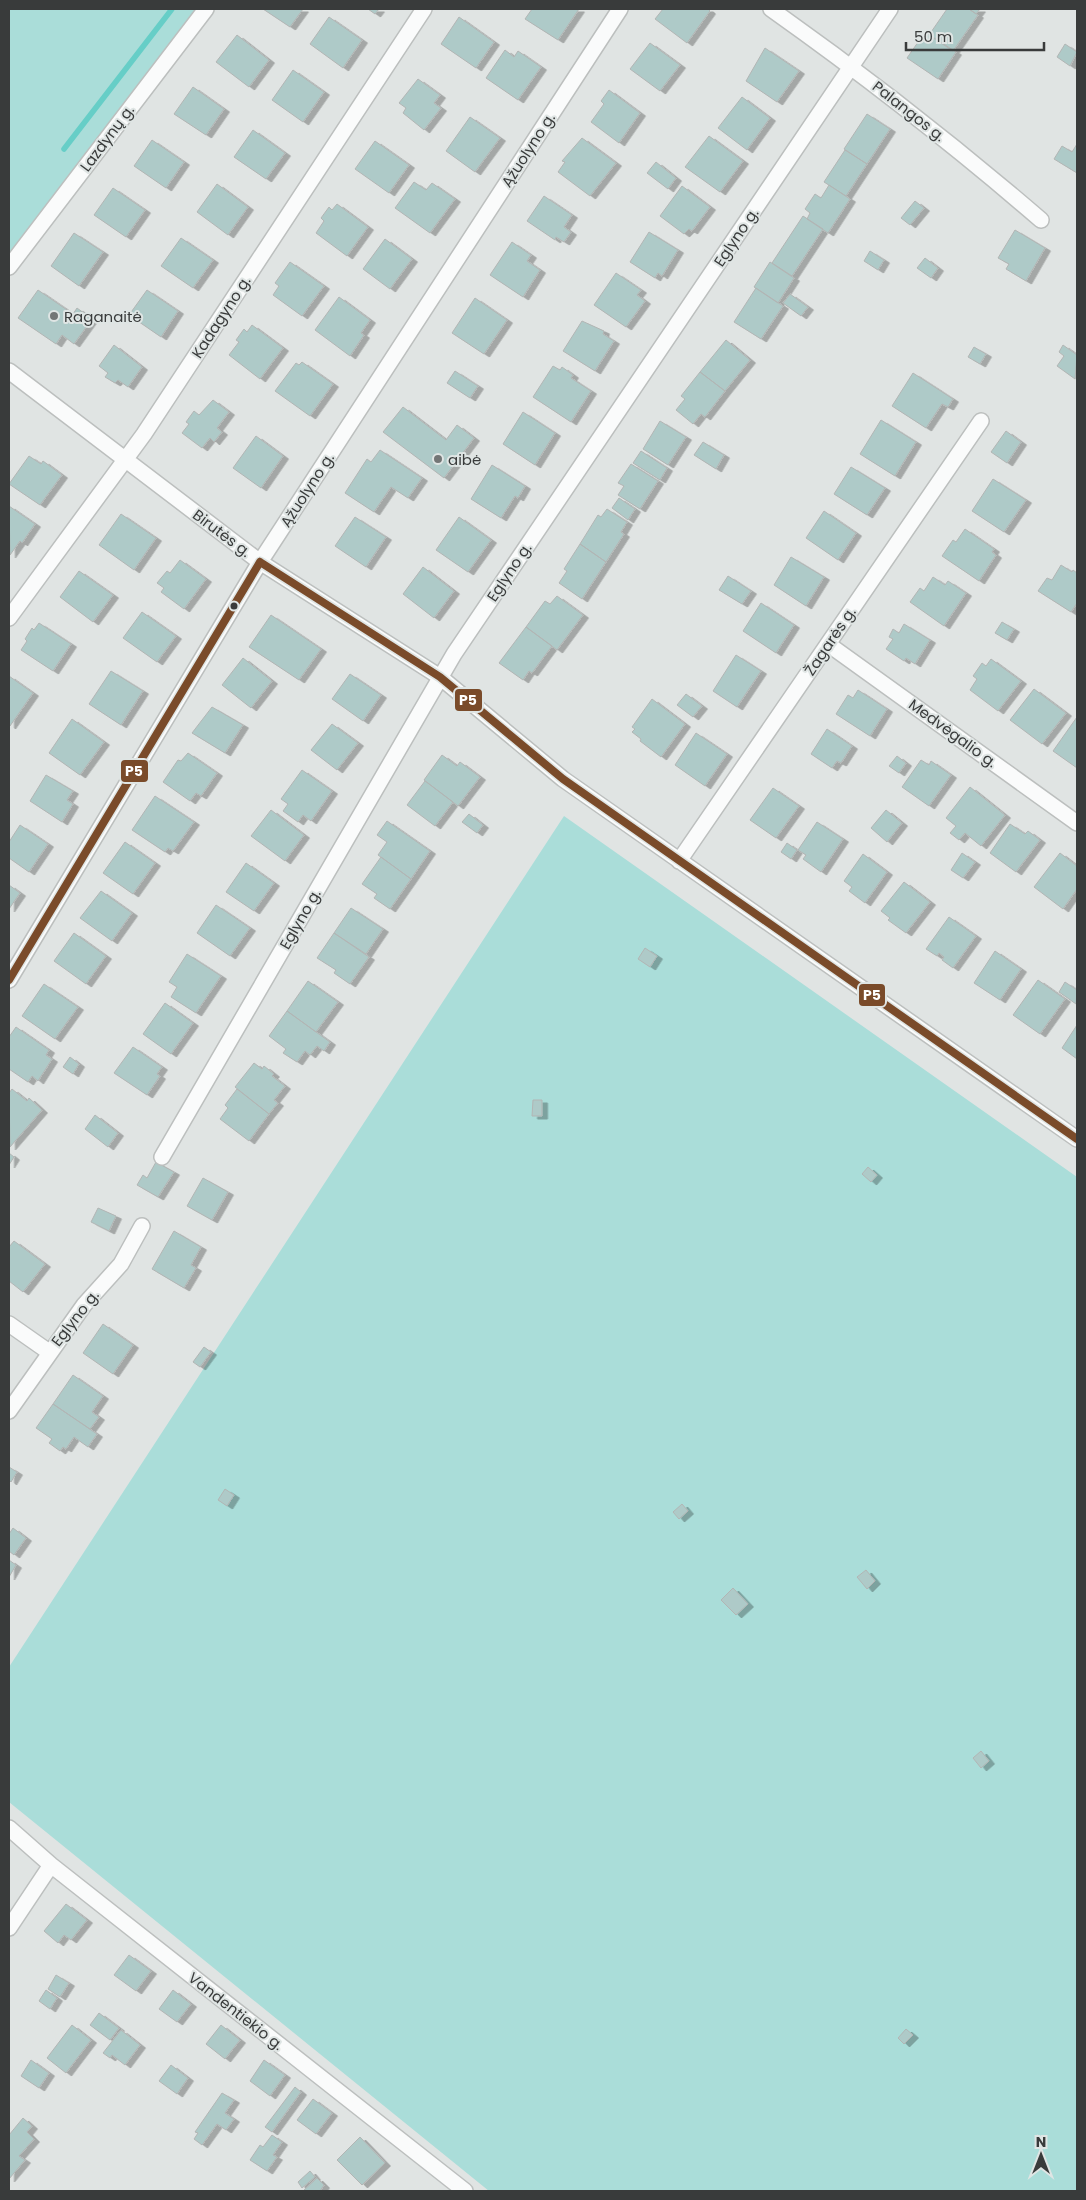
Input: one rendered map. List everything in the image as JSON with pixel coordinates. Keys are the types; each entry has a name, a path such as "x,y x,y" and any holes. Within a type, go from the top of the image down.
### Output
{"street":[{"name":"Lazdynų g.","path":"9,267 206,9"},
{"name":"Kadagyno g.","path":"9,618 126,460 424,9"},
{"name":"Ąžuolyno g.","path":"9,980 260,562 620,9"},
{"name":"Palangos g.","path":"771,9 852,66 962,153 1041,220"},
{"name":"Eglyno g.","path":"162,1157 459,646 890,9"},
{"name":"Birutės g.","path":"9,371 260,562 440,677 563,780 1077,1139"},
{"name":"Žagarės g.","path":"679,861 981,421"},
{"name":"Medvėgalio g.","path":"828,644 1077,823"},
{"name":"Eglyno g.","path":"9,1411 84,1305 121,1264 142,1226"},
{"path":"9,1324 49,1352"},
{"name":"Vandentiekio g.","path":"9,1828 51,1865 465,2191"},
{"path":"9,1928 51,1865"}],"shaded area":[{"path":"9,9 206,9 9,267"},
{"path":"564,816 1077,1177 1077,2191 489,2191 9,1802 9,1667"}],"building":[{"path":"263,9 303,9 290,27"},
{"path":"368,9 379,9 375,14"},
{"path":"532,9 579,9 558,40 525,19"},
{"path":"663,9 708,9 710,11 687,43 655,19"},
{"path":"947,9 969,9 978,15 953,51 929,35"},
{"path":"969,9 980,9 976,14"},
{"path":"329,17 362,40 343,68 310,44"},
{"path":"459,17 494,42 476,68 441,44"},
{"path":"925,32 956,52 938,79 907,58"},
{"path":"237,35 269,60 249,87 216,62"},
{"path":"650,43 680,65 660,91 630,69"},
{"path":"1065,44 1077,52 1070,66 1057,57"},
{"path":"765,48 799,71 777,102 746,81"},
{"path":"505,50 514,57 518,51 541,67 518,100 486,78"},
{"path":"293,70 324,92 303,122 272,100"},
{"path":"418,79 440,95 434,103 441,108 424,130 403,113 406,108 399,103"},
{"path":"193,87 224,109 206,135 174,114"},
{"path":"609,90 640,113 619,143 591,122 604,104 601,101"},
{"path":"742,97 770,118 747,150 718,128"},
{"path":"867,114 890,129 867,164 844,149"},
{"path":"470,117 500,138 475,172 446,151"},
{"path":"253,130 285,153 266,179 234,157"},
{"path":"709,136 743,161 720,192 685,167"},
{"path":"582,138 616,163 590,196 558,172 565,162 562,161"},
{"path":"152,140 184,162 166,188 134,166"},
{"path":"375,141 409,165 389,193 355,169"},
{"path":"1077,144 1077,173 1054,159 1062,146 1072,152"},
{"path":"845,150 867,164 846,196 824,182"},
{"path":"656,162 676,178 668,189 647,173"},
{"path":"414,182 426,190 432,183 455,199 430,233 395,208"},
{"path":"217,184 248,207 228,235 197,212"},
{"path":"829,185 850,199 828,233 807,219 810,213 805,209 815,194 821,198"},
{"path":"682,186 710,207 692,231 689,229 684,234 660,216"},
{"path":"113,188 145,210 126,237 94,215"},
{"path":"544,196 572,215 564,227 571,232 564,242 556,237 555,240 527,221"},
{"path":"915,201 924,208 910,225 901,218"},
{"path":"337,204 368,227 347,256 316,233 324,221 321,218 329,207 332,210"},
{"path":"803,216 823,229 792,276 772,263"},
{"path":"1015,230 1045,248 1026,281 1006,269 1009,264 998,258"},
{"path":"649,232 678,250 662,276 658,273 655,278 630,262"},
{"path":"74,233 103,252 79,286 51,266"},
{"path":"181,238 213,260 193,288 161,266"},
{"path":"385,239 412,259 390,289 363,269"},
{"path":"512,242 531,255 527,261 540,270 523,297 490,275"},
{"path":"870,251 884,260 878,270 864,261"},
{"path":"925,258 938,268 931,278 917,268"},
{"path":"290,262 324,286 302,316 273,295 279,286 275,283"},
{"path":"770,262 794,278 778,303 754,287"},
{"path":"616,273 641,290 637,295 645,301 626,327 594,305"},
{"path":"756,288 783,306 761,339 734,322"},
{"name":"Raganaitė","path":"38,290 73,314 77,308 92,319 74,344 62,335 56,344 18,318"},
{"path":"147,290 178,311 161,337 129,315"},
{"path":"790,294 808,307 801,316 783,303"},
{"path":"339,297 370,320 361,333 364,335 350,356 315,330"},
{"path":"475,298 507,320 484,354 452,333"},
{"path":"582,321 604,331 603,334 614,341 595,371 563,351"},
{"path":"252,325 283,348 260,379 229,355 239,342 236,340 244,329 247,332"},
{"path":"726,340 750,360 725,391 700,372"},
{"path":"114,345 142,367 128,387 118,380 115,383 105,377 108,373 99,366"},
{"path":"1063,345 1077,355 1075,379 1057,366 1064,356 1059,352"},
{"path":"974,347 986,354 980,364 968,357"},
{"path":"302,362 333,384 310,416 275,391 296,363 299,365"},
{"path":"553,366 560,370 562,367 573,375 571,378 591,391 571,422 533,397"},
{"path":"455,371 478,386 470,398 447,383"},
{"path":"700,372 725,391 705,417 701,414 693,424 676,410 685,399 681,396"},
{"path":"913,373 953,399 948,407 942,404 926,428 892,406"},
{"path":"213,400 229,412 217,428 222,432 214,442 210,438 202,448 182,433 189,424 186,422 194,411 199,415"},
{"name":"aibė","path":"403,407 446,440 457,425 474,438 444,478 383,432"},
{"path":"523,412 555,433 535,465 503,444"},
{"path":"881,420 916,442 895,476 860,454"},
{"path":"660,421 686,437 668,465 643,449"},
{"path":"1006,431 1021,442 1007,463 991,452"},
{"path":"256,436 283,456 261,488 233,468"},
{"path":"703,442 724,455 716,469 694,455"},
{"path":"380,450 422,478 408,498 391,487 374,512 345,493 367,459 371,462"},
{"path":"641,451 667,468 660,480 633,463"},
{"path":"29,456 41,464 43,461 62,475 40,505 9,484"},
{"path":"631,464 658,481 640,509 618,495 624,486 618,483"},
{"path":"492,465 525,486 518,498 515,496 501,518 471,499"},
{"path":"851,467 885,488 867,515 834,494"},
{"path":"993,479 1026,500 1004,532 972,511"},
{"path":"619,498 635,509 628,520 612,508"},
{"path":"9,506 35,524 22,543 20,541 10,555"},
{"path":"607,509 627,522 621,532 624,534 606,562 580,544 598,515 601,517"},
{"path":"824,511 856,533 838,560 806,538"},
{"path":"121,514 156,538 134,570 99,545"},
{"path":"355,517 386,537 366,567 335,546"},
{"path":"459,517 491,540 468,572 436,550"},
{"path":"965,529 994,549 992,552 996,555 979,581 942,556 953,540 956,542"},
{"path":"580,544 606,562 582,599 559,583 567,571 564,569"},
{"path":"791,557 824,577 806,606 774,585"},
{"path":"180,560 206,579 184,609 161,592 164,588 157,583 167,571 170,573"},
{"path":"1061,565 1077,573 1077,603 1071,612 1038,591 1047,578 1052,580"},
{"path":"423,567 454,591 434,618 403,594"},
{"path":"79,571 113,595 93,622 60,597"},
{"path":"728,576 751,591 742,604 719,590"},
{"path":"933,577 945,585 948,581 966,593 944,626 910,602 920,588 924,591"},
{"path":"557,596 583,615 557,650 526,627 545,601 550,604"},
{"path":"761,603 794,625 776,653 743,631"},
{"path":"142,612 176,636 157,662 123,638"},
{"path":"271,615 321,649 299,680 249,647"},
{"path":"1002,622 1014,629 1007,640 995,633"},
{"path":"39,623 71,644 53,671 21,650 32,628 34,630"},
{"path":"904,624 930,640 915,664 906,658 904,661 886,649 893,639 889,637 893,629 899,633"},
{"path":"526,627 552,646 532,673 529,671 523,680 499,663"},
{"path":"736,655 761,671 737,707 713,691"},
{"path":"243,658 272,681 251,708 222,685"},
{"path":"991,659 1021,681 998,711 970,690 977,679 973,676 982,663 986,666"},
{"path":"111,671 143,691 121,725 89,704"},
{"path":"350,674 381,695 363,721 332,699"},
{"path":"9,676 33,693 10,726 9,725"},
{"path":"1034,689 1066,713 1042,744 1010,720"},
{"path":"858,690 887,709 870,736 836,714 848,695 853,698"},
{"path":"686,694 702,706 693,717 677,705"},
{"path":"652,699 685,724 661,757 640,741 641,739 632,732 635,729 632,727"},
{"path":"212,707 243,725 225,753 192,733"},
{"path":"1077,717 1077,768 1053,751"},
{"path":"72,719 104,742 80,775 49,753"},
{"path":"332,724 358,743 337,770 311,750"},
{"path":"827,729 852,746 841,763 837,761 832,768 811,754"},
{"path":"696,733 727,754 705,786 675,765"},
{"path":"188,753 217,773 201,796 196,793 190,801 163,782 178,760 181,761"},
{"path":"442,755 457,766 460,762 480,777 458,806 424,780"},
{"path":"897,756 906,763 899,773 889,766"},
{"path":"921,760 929,765 931,761 951,775 929,806 902,787"},
{"path":"302,770 332,791 311,821 303,815 298,822 283,811 288,804 281,799"},
{"path":"46,775 73,791 67,800 73,804 62,822 30,801"},
{"path":"425,781 453,802 435,826 407,805"},
{"path":"970,787 1005,815 981,846 965,833 959,840 950,833 956,826 946,818"},
{"path":"773,788 799,806 776,838 750,820"},
{"path":"155,796 194,822 173,851 168,848 165,852 132,830"},
{"path":"271,810 304,835 285,861 251,836"},
{"path":"886,810 902,823 887,842 871,828"},
{"path":"469,814 483,825 477,833 462,822"},
{"path":"387,821 430,851 411,879 378,855 387,842 377,835"},
{"path":"817,822 843,839 821,872 803,859 806,855 798,850"},
{"path":"1010,824 1025,834 1028,831 1040,840 1016,872 990,853"},
{"path":"20,825 48,844 29,872 9,858 9,842"},
{"path":"125,842 155,863 133,894 103,873"},
{"path":"787,843 797,850 791,859 781,852"},
{"path":"962,853 975,862 963,878 951,870"},
{"path":"1060,853 1077,866 1077,889 1063,909 1034,887"},
{"path":"863,854 887,872 865,903 849,891 852,887 844,881"},
{"path":"381,857 411,879 390,909 374,898 377,894 362,884"},
{"path":"246,863 274,883 254,911 226,892"},
{"path":"904,882 930,902 906,933 888,920 890,918 881,911"},
{"path":"9,885 20,893 9,909"},
{"path":"101,891 132,913 112,941 80,918"},
{"path":"216,905 250,928 230,956 197,933"},
{"path":"351,908 383,929 366,954 334,933"},
{"path":"949,917 976,936 953,968 942,960 944,957 939,953 937,956 926,949"},
{"path":"74,933 106,956 86,984 54,961"},
{"path":"334,933 369,957 350,984 334,973 336,970 317,958"},
{"path":"645,948 657,956 650,967 638,959"},
{"path":"995,951 1021,969 1000,1000 974,983"},
{"path":"187,954 221,976 196,1013 171,997 177,987 169,982"},
{"path":"1038,980 1065,999 1040,1034 1013,1015"},
{"path":"308,981 338,1002 316,1032 287,1011"},
{"path":"1065,982 1077,990 1076,1004 1059,992"},
{"path":"44,984 78,1007 55,1039 22,1016"},
{"path":"165,1003 193,1023 171,1054 143,1034"},
{"path":"287,1011 330,1042 324,1051 317,1046 310,1055 305,1051 297,1062 283,1053 286,1049 269,1036"},
{"path":"1077,1025 1077,1059 1062,1048"},
{"path":"16,1027 49,1050 46,1055 52,1059 38,1081 32,1076 28,1082 9,1069 9,1037"},
{"path":"133,1047 162,1067 157,1074 160,1076 147,1095 114,1073"},
{"path":"70,1057 79,1064 73,1074 63,1067"},
{"path":"254,1063 262,1069 264,1066 274,1074 272,1076 285,1086 274,1100 278,1103 269,1114 235,1087"},
{"path":"12,1089 27,1101 29,1098 42,1110 10,1147 9,1093"},
{"path":"237,1089 269,1114 249,1141 220,1119 228,1108 225,1105"},
{"path":"533,1100 542,1100 542,1116 532,1116"},
{"path":"95,1115 118,1133 108,1147 85,1129"},
{"path":"9,1153 14,1157 9,1165"},
{"path":"156,1162 174,1172 158,1197 137,1185 143,1175 147,1178"},
{"path":"868,1167 877,1175 871,1182 862,1174"},
{"path":"203,1178 228,1192 212,1220 187,1206"},
{"path":"98,1208 116,1216 109,1231 91,1222"},
{"path":"174,1231 201,1247 191,1265 196,1268 184,1288 152,1269"},
{"path":"14,1241 45,1264 23,1292 9,1281 9,1247"},
{"path":"103,1324 133,1345 113,1374 83,1353"},
{"path":"204,1347 211,1352 200,1367 193,1362"},
{"path":"73,1375 103,1396 92,1412 99,1417 90,1429 53,1404"},
{"path":"53,1404 97,1434 88,1447 74,1437 66,1449 63,1447 60,1451 49,1443 52,1439 36,1428"},
{"path":"9,1467 17,1472 11,1482 9,1480"},
{"path":"225,1489 234,1495 227,1506 218,1500"},
{"path":"682,1504 688,1511 679,1519 673,1512"},
{"path":"13,1528 26,1538 14,1555 9,1551 9,1534"},
{"path":"9,1560 16,1565 9,1577"},
{"path":"866,1570 875,1581 867,1589 857,1577"},
{"path":"733,1588 748,1604 736,1615 721,1600"},
{"path":"981,1751 989,1761 981,1768 973,1758"},
{"path":"66,1904 87,1920 71,1940 64,1935 58,1943 44,1931"},
{"path":"129,1955 151,1971 136,1991 114,1975"},
{"path":"56,1975 69,1983 60,1997 48,1989"},
{"path":"46,1990 57,1998 50,2009 39,2001"},
{"path":"173,1990 191,2004 177,2022 159,2009"},
{"path":"99,2013 119,2028 110,2040 90,2025"},
{"path":"72,2025 91,2040 66,2073 47,2058"},
{"path":"221,2025 240,2040 225,2059 206,2044"},
{"path":"906,2029 913,2035 904,2044 898,2038"},
{"path":"121,2030 140,2045 125,2065 112,2055 110,2058 103,2053"},
{"path":"31,2060 49,2073 39,2088 21,2076"},
{"path":"264,2060 285,2075 270,2096 250,2081"},
{"path":"171,2065 188,2078 177,2094 159,2081"},
{"path":"295,2087 301,2092 272,2132 265,2127"},
{"path":"222,2093 234,2100 225,2113 234,2119 226,2130 217,2124 202,2145 194,2139 198,2133 195,2132"},
{"path":"313,2099 332,2113 316,2134 297,2120"},
{"path":"23,2118 32,2126 27,2132 34,2139 19,2156 25,2160 9,2179 9,2135"},
{"path":"272,2135 282,2142 273,2155 277,2157 267,2171 250,2160 260,2145 263,2147"},
{"path":"360,2137 385,2163 362,2185 337,2160"},
{"path":"310,2171 315,2177 302,2188 298,2182"},
{"path":"317,2178 324,2185 320,2191 303,2191"}],"waterway":[{"path":"64,149 172,9"}],"transit line":[{"name":"P5","path":"260,562 440,677 563,779 1077,1139"},
{"name":"P5","path":"9,980 260,562"}],"place":[{"name":"Raganaitė","path":"54,316"},
{"name":"aibė","path":"438,459"}]}
